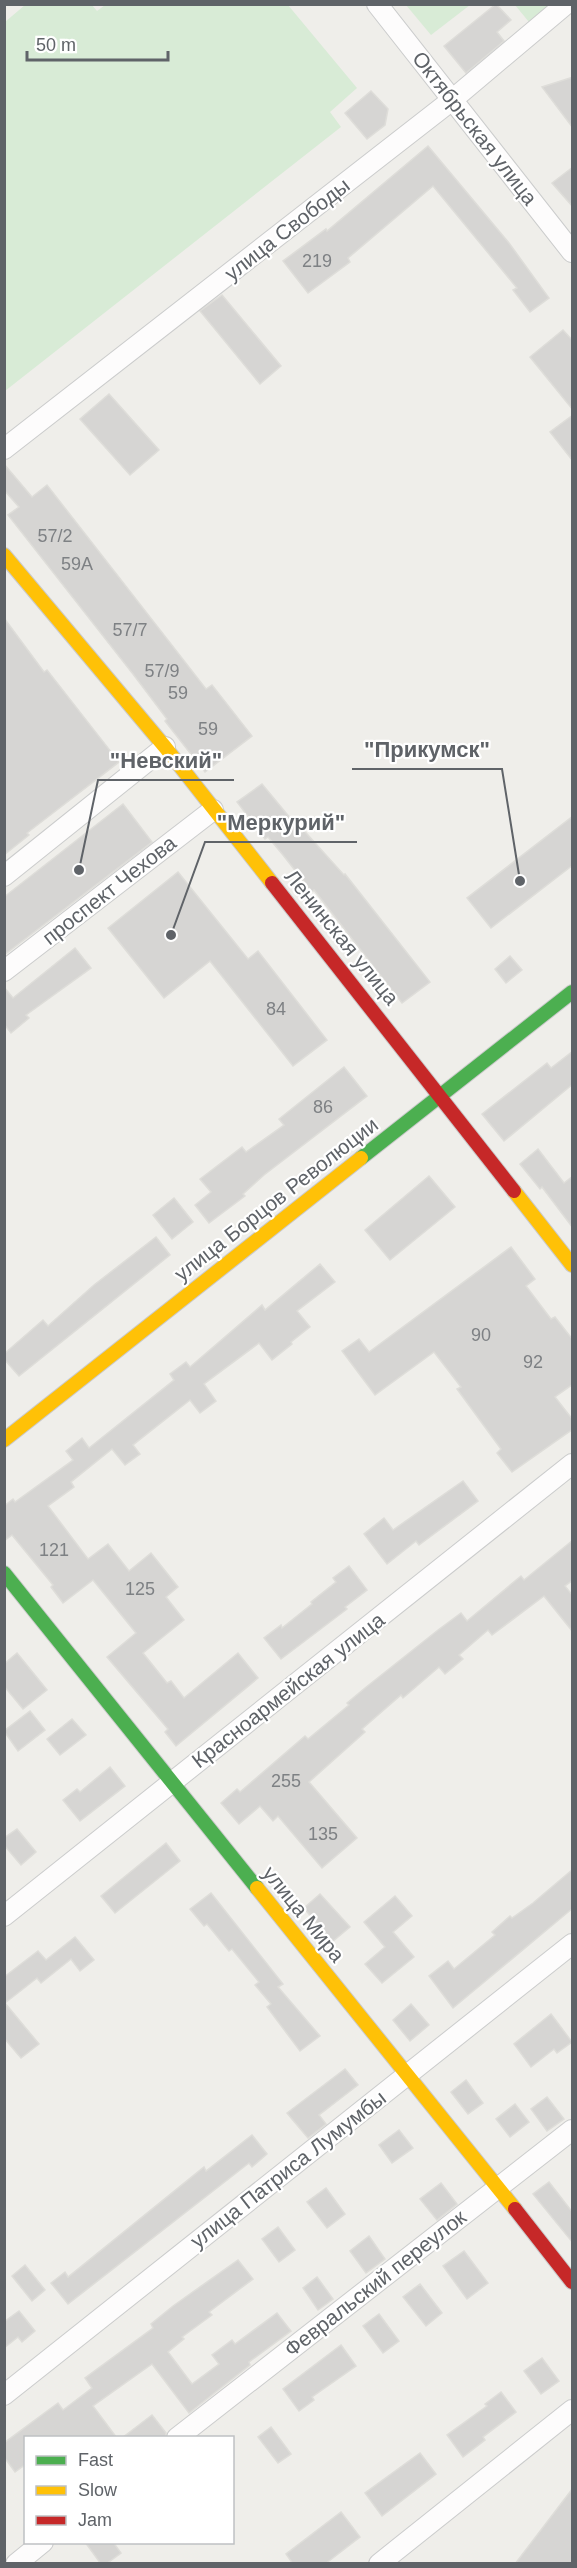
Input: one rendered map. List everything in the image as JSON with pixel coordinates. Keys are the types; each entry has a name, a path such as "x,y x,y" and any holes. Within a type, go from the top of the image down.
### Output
{"street":[{"name":"Октябрьская улица","path":"377,4 573,252"},
{"name":"улица Свободы","path":"4,449 452,100 566,4"},
{"name":"Ленинская улица","path":"4,555 165,747 573,1265"},
{"path":"4,876 165,747"},
{"name":"проспект Чехова","path":"4,971 213,810"},
{"name":"улица Борцов Революции","path":"4,1440 573,992"},
{"name":"Красноармейская улица","path":"4,1916 573,1464"},
{"name":"улица Мира","path":"4,1573 170,1784 408,2074 573,2282"},
{"name":"улица Патриса Лумумбы","path":"4,2395 573,1944"},
{"name":"Февральский переулок","path":"180,2436 573,2130"},
{"path":"379,2564 573,2410"},
{"path":"16,2564 41,2544"}],"green space":[{"path":"25,5 92,5 97,11 105,5 288,5 357,88 330,112 341,127 5,391 5,22"},
{"path":"406,5 470,5 431,35"},
{"path":"515,5 551,5 529,22"}],"building":[{"path":"496,4 511,20 497,32 504,41 466,73 444,46"},
{"path":"573,77 573,128 542,87"},
{"path":"371,91 388,109 385,125 367,139 345,113"},
{"path":"428,146 509,243 549,298 530,312 513,290 517,288 433,186 348,258 350,262 308,293 283,261 326,229 327,231"},
{"path":"573,167 573,207 552,183"},
{"path":"222,295 281,366 260,384 200,311"},
{"path":"563,330 573,341 573,410 530,357"},
{"path":"109,394 159,450 130,475 80,419"},
{"path":"573,415 573,461 550,432"},
{"path":"4,464 32,497 47,485 206,689 212,685 252,736 205,772 165,721 167,719 133,674 8,515 19,507 4,490"},
{"path":"4,618 44,672 47,670 119,762 27,833 29,835 4,855"},
{"path":"262,784 296,825 298,824 345,874 430,982 402,1003 314,890 312,892 268,837 265,839 237,802"},
{"path":"123,804 152,842 4,955 4,897"},
{"path":"573,816 573,865 491,928 467,898"},
{"path":"178,872 248,959 258,951 327,1040 293,1066 210,961 164,998 108,928"},
{"path":"75,948 91,968 26,1015 29,1018 11,1033 4,1024 4,987 13,998"},
{"path":"510,956 522,970 506,983 495,969"},
{"path":"573,1051 573,1084 504,1141 482,1114 547,1063 551,1068"},
{"path":"344,1067 367,1096 264,1175 243,1194 245,1196 209,1223 195,1205 211,1192 200,1179 242,1147 246,1152 284,1125 279,1119"},
{"path":"538,1149 564,1183 573,1176 573,1228 542,1187 540,1189 520,1164"},
{"path":"429,1176 455,1207 390,1260 365,1230"},
{"path":"174,1198 193,1222 172,1239 153,1215"},
{"path":"156,1237 170,1255 19,1376 4,1359 4,1354 43,1320 48,1326 94,1285"},
{"path":"511,1247 535,1279 526,1286 551,1319 555,1317 573,1340 573,1384 555,1397 573,1420 573,1429 512,1472 497,1453 501,1449 457,1389 461,1387 434,1352 375,1395 342,1351 359,1339 369,1352"},
{"path":"320,1264 335,1282 297,1311 310,1327 291,1342 292,1344 272,1360 259,1343 204,1384 216,1401 200,1413 190,1400 133,1445 140,1454 125,1465 112,1449 71,1482 74,1487 48,1506 88,1559 108,1544 129,1571 151,1553 178,1587 166,1597 184,1620 143,1653 167,1683 171,1681 184,1698 238,1653 258,1678 176,1746 165,1732 168,1729 107,1657 136,1633 93,1580 63,1603 51,1587 53,1585 12,1535 4,1541 4,1506 13,1499 15,1502 73,1460 66,1451 82,1438 89,1448 174,1380 170,1374 186,1362 190,1367 262,1305 265,1310"},
{"path":"463,1481 478,1501 419,1545 416,1541 387,1564 364,1534 384,1518 393,1530"},
{"path":"573,1540 573,1580 565,1586 573,1596 573,1632 544,1596 492,1635 488,1630 459,1655 463,1659 445,1674 439,1667 403,1698 401,1695 362,1729 365,1732 309,1782 357,1838 322,1868 278,1816 273,1821 260,1806 239,1824 221,1803 237,1789 240,1792 305,1736 308,1739 349,1705 347,1703 438,1630 461,1613 467,1621 521,1576 524,1580"},
{"path":"349,1566 367,1590 345,1607 347,1609 281,1659 264,1638 281,1625 282,1628 312,1604 311,1602 336,1582 333,1578"},
{"path":"17,1653 47,1690 23,1709 4,1686 4,1664"},
{"path":"30,1711 45,1730 18,1751 4,1731"},
{"path":"72,1719 86,1735 60,1755 47,1739"},
{"path":"110,1767 125,1786 80,1821 63,1800 77,1789 80,1792"},
{"path":"17,1829 36,1852 21,1865 4,1845 4,1838"},
{"path":"166,1843 180,1861 115,1913 101,1896"},
{"path":"573,1869 573,1908 453,2008 429,1976 448,1961 454,1969 495,1935 492,1932 510,1916 512,1918 533,1903"},
{"path":"211,1893 283,1984 278,1987 320,2036 300,2051 267,2007 271,2004 255,1985 259,1982 232,1949 229,1951 207,1924 204,1926 190,1909"},
{"path":"320,1894 350,1927 332,1942 304,1908"},
{"path":"395,1896 412,1916 393,1932 414,1957 382,1983 365,1964 385,1947 364,1922"},
{"path":"75,1937 94,1960 80,1971 71,1959 41,1983 37,1978 5,2003 39,2044 21,2058 4,2038 4,1977 38,1951 46,1960"},
{"path":"411,2004 429,2025 410,2041 393,2020"},
{"path":"551,2014 572,2042 557,2053 554,2049 531,2067 514,2044"},
{"path":"345,2069 358,2085 319,2115 326,2124 308,2138 287,2113"},
{"path":"466,2080 483,2103 468,2114 451,2092"},
{"path":"547,2097 564,2119 547,2131 531,2109"},
{"path":"515,2104 529,2122 510,2137 496,2119"},
{"path":"399,2130 413,2148 392,2163 379,2145"},
{"path":"252,2135 267,2154 252,2167 249,2163 68,2304 51,2283 65,2272 68,2277 204,2167 206,2171"},
{"path":"549,2182 573,2213 573,2243 533,2194"},
{"path":"441,2183 457,2204 437,2220 420,2199"},
{"path":"326,2188 345,2214 327,2228 307,2202"},
{"path":"278,2227 295,2250 279,2262 262,2239"},
{"path":"369,2236 385,2259 366,2273 350,2251"},
{"path":"464,2251 488,2283 467,2299 443,2266"},
{"path":"238,2260 253,2279 209,2312 212,2315 182,2337 184,2339 168,2352 192,2384 219,2364 212,2355 232,2340 235,2344 277,2313 291,2331 249,2362 250,2365 189,2413 152,2364 93,2406 116,2436 24,2436 24,2465 15,2472 4,2457 4,2443 58,2403 63,2410 92,2388 85,2378 153,2328 151,2324"},
{"path":"25,2265 45,2290 32,2301 12,2276"},
{"path":"317,2277 333,2299 318,2310 303,2288"},
{"path":"420,2284 442,2313 426,2326 403,2297"},
{"path":"19,2311 35,2331 22,2342 18,2337 4,2348 4,2322"},
{"path":"379,2314 399,2341 383,2353 363,2326"},
{"path":"341,2345 356,2366 312,2397 314,2400 299,2411 283,2389"},
{"path":"542,2358 559,2381 541,2394 524,2371"},
{"path":"501,2392 516,2412 483,2437 485,2440 463,2457 447,2435 487,2406 485,2404"},
{"path":"152,2415 166,2433 165,2436 125,2436"},
{"path":"271,2427 291,2454 278,2463 258,2437"},
{"path":"420,2453 436,2474 382,2516 365,2493"},
{"path":"573,2488 573,2564 515,2564"},
{"path":"341,2512 360,2537 325,2564 293,2564 286,2554"},
{"path":"86,2544 114,2544 121,2553 106,2564 101,2564"}],"traffic: fast":[{"path":"361,1158 572,992"},
{"path":"4,1573 257,1888"}],"traffic: slow":[{"path":"4,555 165,747 272,883"},
{"path":"4,1440 361,1158"},
{"path":"514,1191 572,1265"},
{"path":"257,1888 515,2209"}],"traffic: jam":[{"path":"272,883 514,1191"},
{"path":"515,2209 572,2282"}],"place":[{"name":"\"Невский\"","path":"79,870"},
{"name":"\"Прикумск\"","path":"520,881"},
{"name":"\"Меркурий\"","path":"171,935"}]}
